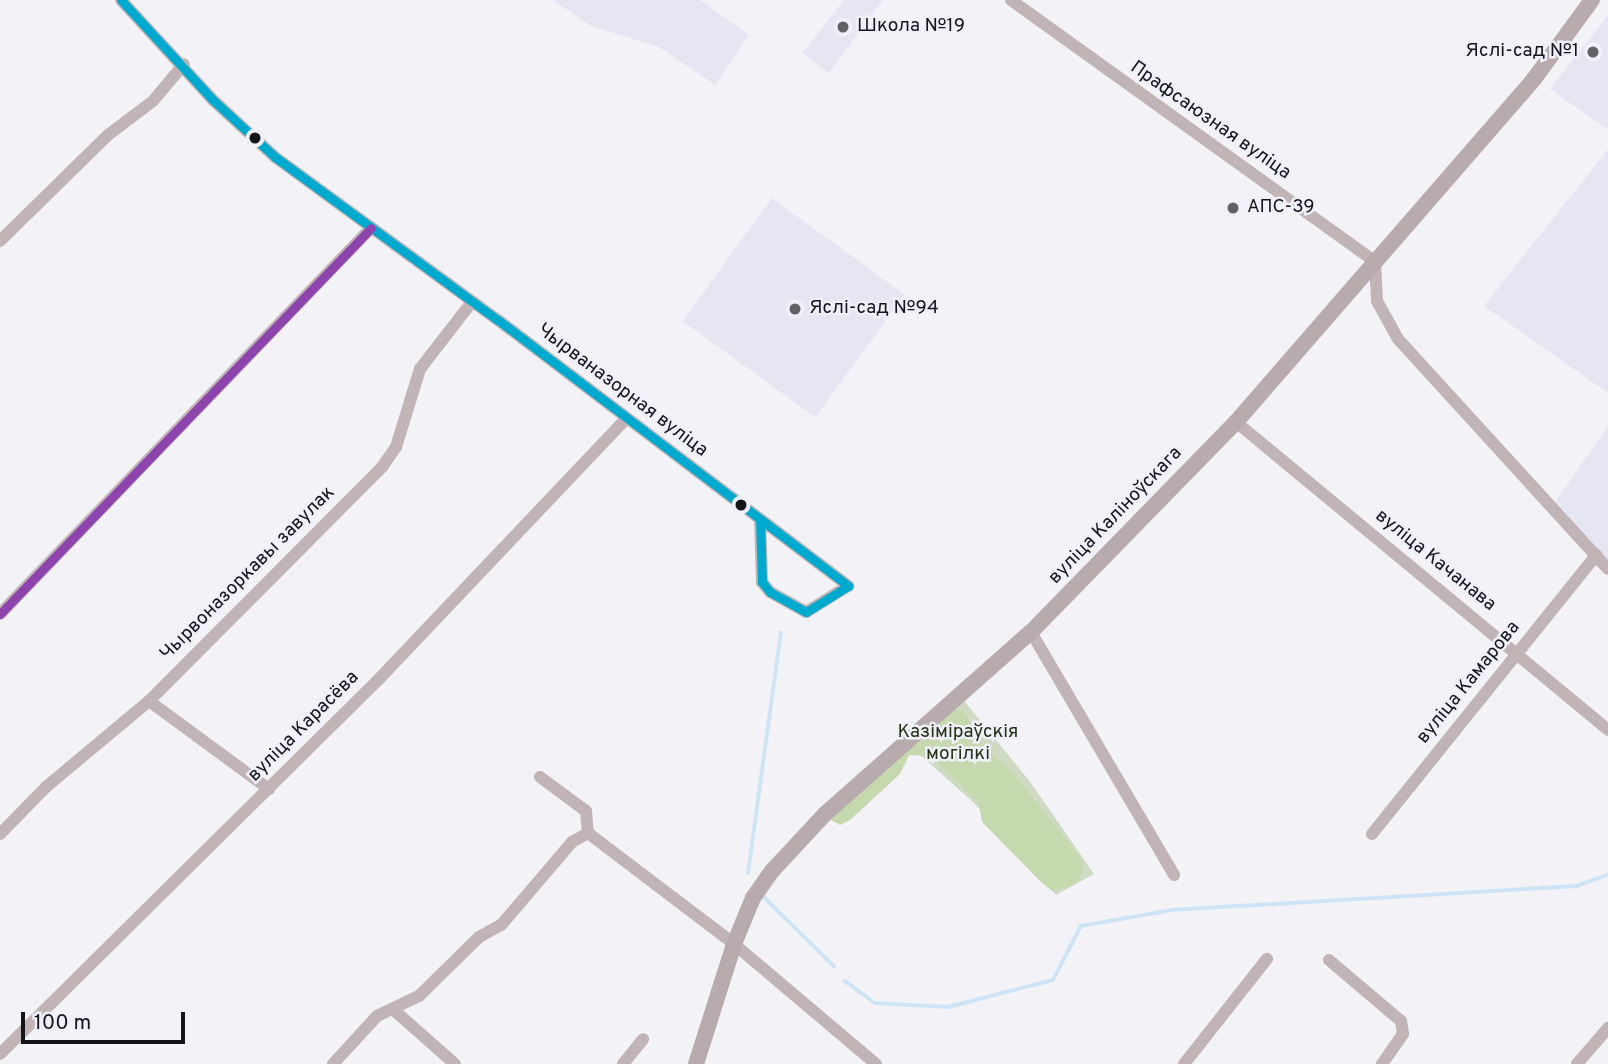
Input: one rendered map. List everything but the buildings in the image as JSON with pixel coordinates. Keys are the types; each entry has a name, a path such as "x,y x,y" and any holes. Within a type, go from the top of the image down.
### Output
{"main road":[{"name":"вуліца Каліноўскага","path":"696,1064 734,944 753,898 825,814 1031,632 1236,422 1534,79 1592,0"}],"street":[{"name":"Чырваназорная вуліца","path":"121,0 184,64 213,100 275,157 371,228 848,586 806,612 770,592 762,582 760,520"},
{"name":"Прафсаюзная вуліца","path":"1011,0 1375,262"},
{"path":"0,241 108,135 153,101 184,64"},
{"path":"0,614 371,228"},
{"path":"1375,262 1377,301 1398,339 1608,569"},
{"name":"Чырвоназоркавы завулак","path":"0,834 46,787 149,701 382,467 396,447 420,369 471,303"},
{"name":"вуліца Карасёва","path":"0,1054 269,789 626,419"},
{"name":"вуліца Качанава","path":"1236,422 1608,730"},
{"name":"вуліца Камарова","path":"1372,834 1596,555"},
{"path":"1031,632 1174,875"},
{"path":"149,701 269,789"},
{"path":"540,777 586,811 588,834 734,944 876,1064"},
{"path":"333,1064 377,1016 395,1011 419,996 479,937 502,924 572,842 588,834"},
{"path":"1184,1064 1267,959"},
{"path":"1329,960 1401,1021 1403,1034 1382,1064"},
{"path":"395,1011 455,1064"},
{"path":"1577,1064 1608,1028"},
{"path":"623,1064 643,1040"}],"shaded area":[{"path":"553,0 700,0 749,35 715,85 659,47 591,26"},
{"name":"Школа №19","path":"844,0 883,0 829,73 802,53"},
{"name":"Яслі-сад №1","path":"1608,15 1608,130 1550,89"},
{"path":"1608,149 1608,393 1484,306"},
{"name":"Яслі-сад №94","path":"772,198 905,294 815,417 683,321"},
{"path":"1608,426 1608,566 1553,505"}],"green space":[{"name":"Казіміраўскія могілкі","path":"961,697 1031,783 1094,874 1056,895 973,802 907,743"},
{"name":"Казіміраўскія могілкі","path":"952,708 963,711 985,748 1011,771 1082,859 1083,873 1072,886 1052,891 1041,882 982,822 979,803 930,756 909,755 900,774 850,820 840,825 831,820 835,810"}],"waterway":[{"path":"748,873 781,633"},
{"path":"845,981 875,1003 948,1007 1053,980 1081,926 1172,910 1577,886 1608,875"},
{"path":"765,898 834,966"}],"transit line":[{"path":"121,0 213,100 275,157 498,320 848,586 806,612 770,592 762,582 760,520"},
{"path":"0,614 371,228"}],"place":[{"name":"Школа №19","path":"843,27"},
{"name":"Яслі-сад №1","path":"1593,52"},
{"name":"АПС-39","path":"1233,208"},
{"name":"Яслі-сад №94","path":"795,309"}]}
